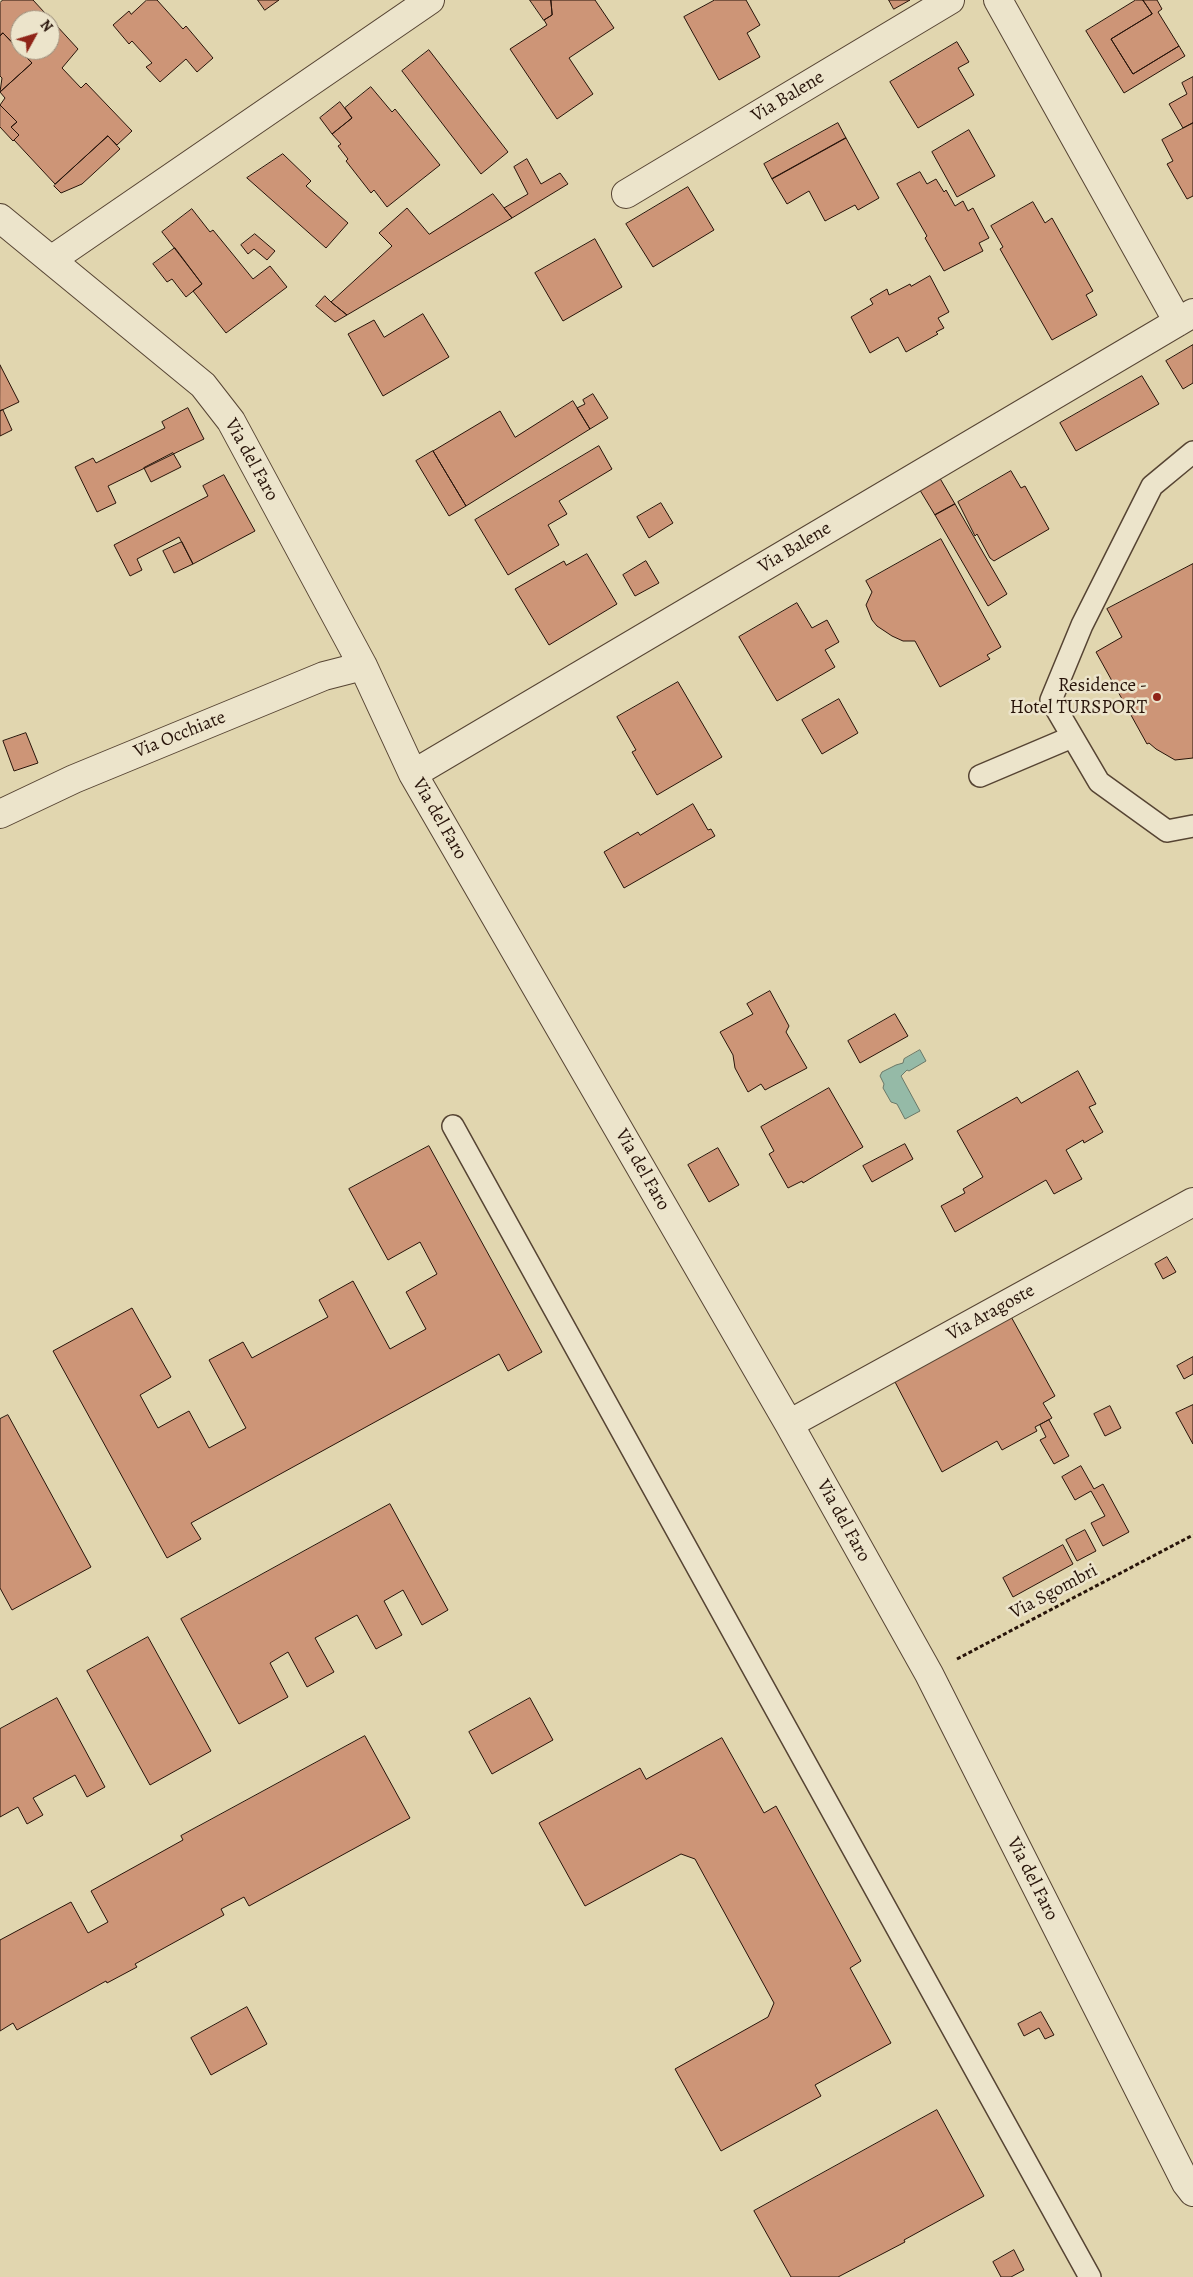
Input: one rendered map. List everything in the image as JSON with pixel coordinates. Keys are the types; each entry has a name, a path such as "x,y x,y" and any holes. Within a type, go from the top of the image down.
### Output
{"street":[{"path":"51,260 430,0"},
{"name":"Via Balene","path":"626,194 950,0"},
{"name":"Via Balene","path":"412,774 1185,318 998,0"},
{"name":"Via del Faro","path":"0,218 203,385 231,421 363,666 412,774 789,1424 929,1674 1186,2183 1193,2192"},
{"name":"Via Occhiate","path":"0,814 74,779 324,676 363,666"},
{"name":"Via Aragoste","path":"789,1424 1193,1202"}],"lane":[{"path":"1193,452 1152,486 1082,625 1051,700 1099,782 1167,831 1193,826"},
{"path":"980,776 1072,737"},
{"path":"453,1126 1090,2277"}],"path":[{"name":"Via Sgombri","path":"929,1674 1193,1535"}],"shaded area":[{"path":"920,1050 926,1061 909,1071 907,1070 901,1076 920,1111 905,1119 897,1104 891,1102 883,1088 884,1084 880,1076 882,1072 903,1063 904,1059"}],"building":[{"path":"3,0 33,0 42,10 10,10 10,40 3,33 0,36 0,3"},
{"path":"147,0 157,0 183,29 186,26 213,58 197,72 186,59 160,82 146,67 152,63 132,41 129,44 113,25 129,11 131,14"},
{"path":"258,0 279,0 265,10"},
{"path":"530,0 551,0 552,15 544,20"},
{"path":"551,0 595,0 614,28 569,58 593,94 557,119 510,49 547,25 544,20 552,15"},
{"path":"715,0 746,0 760,25 747,33 760,57 719,80 684,17"},
{"path":"889,0 910,0 894,9"},
{"path":"1136,0 1143,0 1152,14 1111,39 1133,74 1179,46 1185,56 1124,93 1086,31"},
{"path":"1143,0 1157,0 1162,9 1158,12 1179,46 1133,74 1111,39 1152,14"},
{"path":"60,29 78,49 62,68 81,88 86,83 132,131 117,145 108,136 55,184 14,140 19,135 11,127 17,122 0,105 5,98 0,92 32,63 29,60 60,60"},
{"path":"3,33 10,40 10,60 29,60 32,63 0,92 2,78 0,76 0,36"},
{"path":"957,42 969,62 958,68 974,95 918,128 890,82"},
{"path":"429,50 508,152 481,174 402,71"},
{"path":"1193,77 1193,123 1183,128 1169,104 1187,94 1182,83"},
{"path":"371,87 392,112 395,109 440,165 387,207 374,190 371,193 346,161 348,159 338,146 341,144 332,134 352,118 345,108"},
{"path":"340,102 352,118 332,134 320,118"},
{"path":"0,105 17,122 11,127 19,135 13,141 0,127"},
{"path":"838,123 846,138 772,179 764,164"},
{"path":"1193,123 1193,196 1187,199 1167,164 1173,161 1162,140"},
{"path":"969,130 995,176 957,197 932,152"},
{"path":"108,136 120,149 82,184 61,193 54,186"},
{"path":"846,138 879,198 858,210 855,205 825,221 809,191 787,204 772,179"},
{"path":"283,154 311,181 306,186 348,223 326,248 247,178"},
{"path":"527,159 541,184 560,173 568,184 512,218 504,208 528,194 514,167"},
{"path":"920,172 927,184 936,179 944,192 946,190 955,206 963,201 968,211 973,208 989,238 979,243 983,251 944,271 925,238 927,236 897,184"},
{"path":"688,187 714,230 653,267 626,224"},
{"path":"493,194 512,218 347,315 331,302 392,246 379,233 407,208 429,234"},
{"path":"1033,202 1045,223 1052,218 1093,291 1086,295 1097,315 1052,340 1000,249 1003,247 991,226"},
{"path":"192,209 210,232 213,230 253,279 270,266 287,287 226,333 193,291 202,284 162,232"},
{"path":"255,234 275,251 267,260 254,249 248,254 241,245"},
{"path":"595,239 622,287 563,321 535,273"},
{"path":"175,248 202,284 186,297 172,279 167,282 153,264"},
{"path":"930,276 949,312 938,318 944,328 936,332 938,334 906,352 898,337 870,353 851,317 873,304 870,299 887,289 889,295"},
{"path":"325,296 347,315 335,322 316,306"},
{"path":"423,314 449,357 383,396 348,334 374,320 384,337"},
{"path":"1193,345 1193,383 1183,389 1166,361"},
{"path":"0,365 19,402 0,411"},
{"path":"1142,376 1159,404 1076,451 1060,423"},
{"path":"593,394 608,418 590,429 577,408 585,404 583,400"},
{"path":"573,401 590,429 466,506 433,451 500,411 515,437"},
{"path":"188,408 204,439 108,486 116,503 97,512 75,467 93,458 96,463 165,428 162,422"},
{"path":"3,410 12,430 0,436 0,411"},
{"path":"599,446 612,469 559,501 567,514 548,525 559,545 508,575 475,520"},
{"path":"433,451 466,506 449,516 416,461"},
{"path":"173,453 181,467 151,482 144,468"},
{"path":"1011,471 1021,488 1025,486 1049,529 994,561 990,558 977,534 975,536 958,502"},
{"path":"224,475 255,531 193,564 179,537 137,559 142,570 130,576 114,545 208,496 203,486"},
{"path":"938,475 955,504 935,515 918,487"},
{"path":"661,503 673,523 649,538 637,517"},
{"path":"955,504 1007,594 988,606 935,515"},
{"path":"941,539 1001,647 987,655 990,659 940,687 915,641 903,641 892,636 877,626 872,620 866,605 872,592 866,581"},
{"path":"182,542 193,564 174,573 163,551"},
{"path":"587,554 617,604 549,645 515,589 564,561 566,565"},
{"path":"646,561 659,583 635,596 623,575"},
{"name":"Residence - Hotel TURSPORT","path":"1193,564 1193,758 1175,760 1149,743 1147,744 1096,652 1122,637 1107,609"},
{"path":"797,603 812,628 827,620 839,642 825,650 835,667 777,701 739,637"},
{"path":"678,682 722,757 657,795 632,752 636,750 617,717"},
{"path":"839,699 858,733 822,754 802,720"},
{"path":"26,733 38,763 14,771 3,741"},
{"path":"693,804 708,830 711,829 715,836 624,888 604,852 638,832 640,835"},
{"path":"770,991 789,1026 786,1032 807,1068 765,1090 761,1084 748,1092 735,1068 733,1055 720,1032 753,1014 747,1004"},
{"path":"895,1014 908,1036 860,1063 848,1041"},
{"path":"1078,1071 1096,1104 1089,1107 1103,1132 1084,1143 1083,1140 1066,1150 1082,1179 1054,1194 1046,1180 955,1232 941,1206 965,1193 963,1189 983,1177 957,1131 1017,1097 1021,1103"},
{"path":"829,1088 863,1147 803,1183 802,1181 788,1188 769,1154 774,1151 761,1127"},
{"path":"905,1144 913,1159 872,1182 863,1166"},
{"path":"429,1146 542,1352 508,1371 499,1354 191,1523 201,1539 167,1558 53,1351 132,1308 171,1377 140,1395 158,1428 189,1411 209,1448 246,1428 209,1360 243,1342 252,1358 328,1317 319,1300 353,1281 390,1349 426,1329 406,1292 437,1274 420,1242 388,1260 349,1189"},
{"path":"718,1148 739,1185 709,1202 688,1165"},
{"path":"1167,1257 1176,1272 1163,1279 1155,1264"},
{"path":"1009,1313 1055,1396 1043,1403 1052,1418 1035,1427 1037,1431 1002,1450 997,1441 942,1472 894,1380"},
{"path":"1193,1357 1193,1374 1184,1379 1177,1366"},
{"path":"1193,1405 1193,1444 1176,1413"},
{"path":"1110,1406 1121,1428 1105,1436 1094,1414"},
{"path":"8,1415 91,1567 12,1610 0,1588 0,1419"},
{"path":"1049,1420 1069,1456 1054,1464 1040,1440 1046,1437 1040,1425"},
{"path":"1081,1466 1094,1489 1103,1484 1129,1532 1103,1546 1091,1523 1105,1516 1091,1491 1075,1500 1062,1477"},
{"path":"390,1504 448,1610 422,1625 403,1590 384,1601 402,1635 376,1649 357,1615 315,1638 334,1672 307,1687 288,1652 270,1663 288,1697 239,1724 181,1619"},
{"path":"1085,1530 1096,1551 1077,1561 1066,1540"},
{"path":"1063,1545 1073,1564 1013,1597 1003,1578"},
{"path":"148,1637 211,1751 150,1785 87,1671"},
{"path":"57,1698 105,1787 87,1797 75,1775 33,1798 43,1815 27,1824 18,1807 0,1817 0,1729"},
{"path":"530,1698 553,1740 492,1774 469,1732"},
{"path":"365,1736 410,1818 249,1906 244,1897 221,1909 224,1915 135,1964 137,1967 107,1983 106,1981 17,2030 13,2023 0,2031 0,1940 71,1902 88,1933 108,1922 91,1891 183,1840 181,1836"},
{"path":"722,1738 764,1813 776,1806 861,1961 850,1968 891,2043 815,2085 821,2096 721,2151 675,2069 768,2017 774,2003 695,1859 681,1854 585,1906 539,1823 640,1768 646,1779"},
{"path":"247,2007 267,2044 211,2075 191,2038"},
{"path":"1041,2012 1054,2035 1045,2039 1039,2028 1024,2036 1018,2024"},
{"path":"937,2110 984,2196 904,2240 905,2242 838,2277 791,2277 754,2211"},
{"path":"1014,2250 1024,2270 1011,2277 1001,2277 993,2262"}],"place":[{"name":"Residence - Hotel TURSPORT","path":"1157,697"}]}
